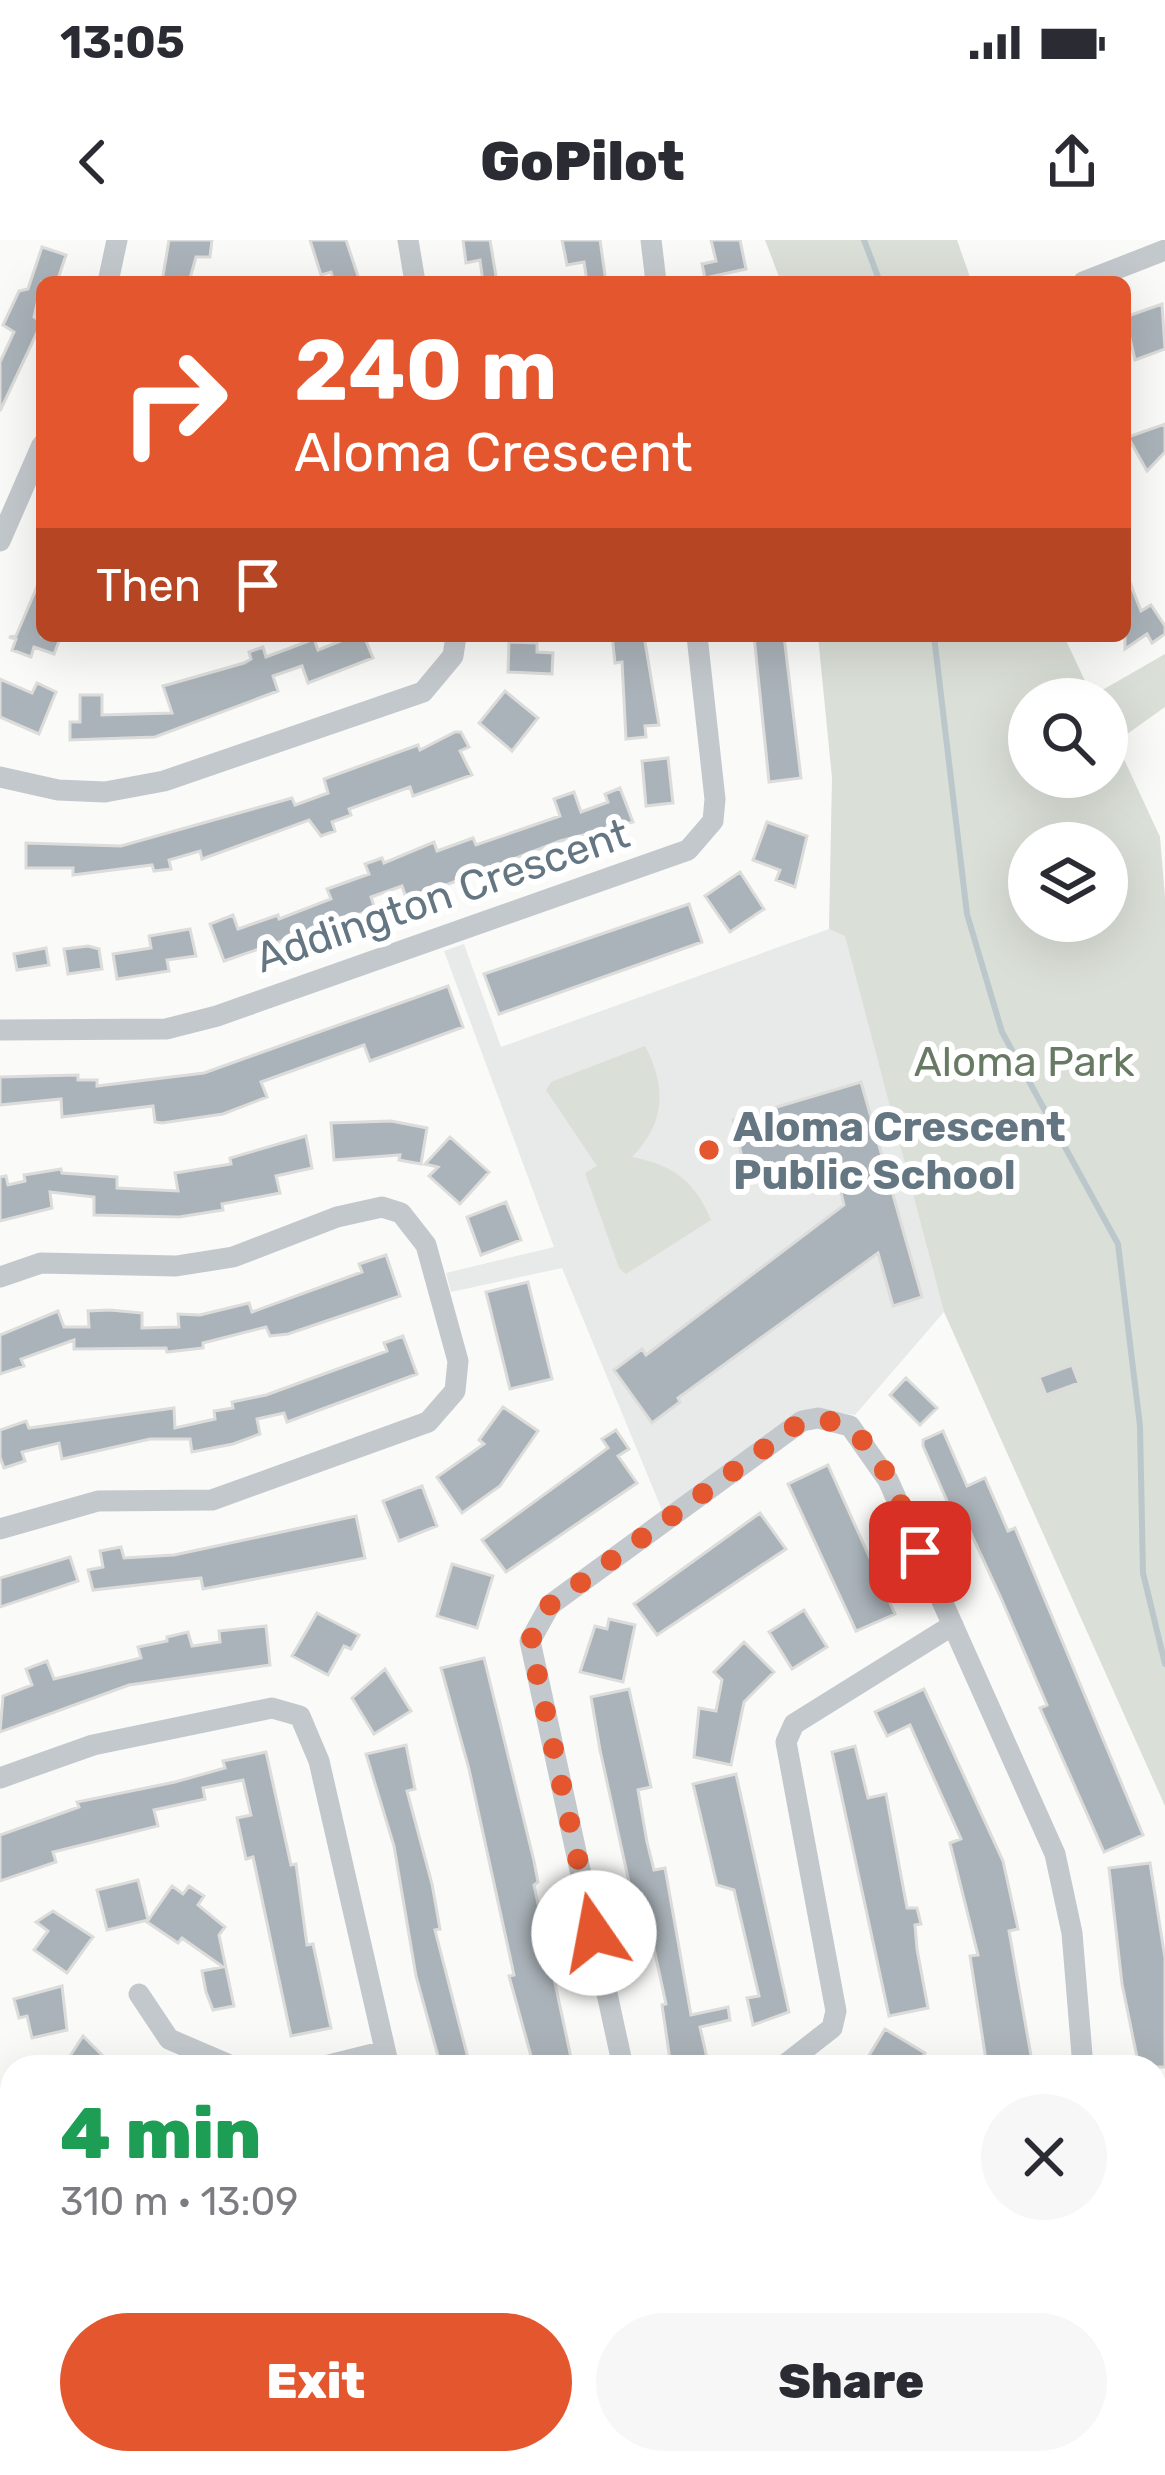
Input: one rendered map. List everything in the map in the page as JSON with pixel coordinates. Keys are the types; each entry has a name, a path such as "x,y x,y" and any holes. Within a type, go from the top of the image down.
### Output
{"street":[{"path":"109,276 118,240"},
{"path":"408,240 414,276"},
{"path":"651,240 655,276"},
{"path":"1098,276 1165,250"},
{"path":"0,542 36,459"},
{"path":"0,777 58,790 106,792 164,781 423,692 453,656 455,642"},
{"name":"Addington Crescent","path":"0,1030 41,1026 124,1032 166,1029 217,1016 688,850 713,821 715,799 698,642"},
{"path":"0,1277 41,1263 176,1266 233,1257 337,1217 382,1208 401,1213 426,1245 458,1361 455,1391 428,1422 212,1500 98,1501 0,1529"},
{"path":"620,2055 530,1641 550,1605 802,1421 818,1418 850,1426 888,1480 1055,1854 1072,1933 1082,2055"},
{"path":"797,2055 832,2028 836,2011 787,1742 794,1724 952,1625"},
{"path":"0,1778 93,1744 272,1708 300,1716 320,1761 386,2055"},
{"path":"139,1994 169,2039 206,2055"}],"shaded area":[{"name":"Aloma Crescent Public School","path":"829,929 845,935 944,1312 855,1415 822,1410 796,1418 662,1510 562,1268 451,1292 446,1273 554,1247 444,951 464,944 501,1047"}],"green space":[{"path":"765,240 957,240 970,276 779,276"},
{"name":"Aloma Park","path":"819,642 1067,642 1084,678 1008,678 1008,798 1128,798 1128,768 1160,837 1165,898 1165,1806 944,1312 845,936 829,929 832,778"},
{"name":"Aloma Park","path":"1165,654 1165,707 1128,733 1128,678 1123,678"},
{"path":"645,1046 657,1076 659,1104 651,1132 632,1157 681,1177 698,1195 711,1220 626,1274 619,1268 585,1173 597,1166 546,1090 551,1082"}],"building":[{"path":"169,240 212,240 210,257 196,257 191,276 163,276"},
{"path":"310,240 346,240 358,276 321,275"},
{"path":"463,240 490,240 496,276 482,276 480,260 466,263"},
{"path":"562,240 600,240 605,276 586,276 584,262 567,265"},
{"path":"711,240 740,240 746,269 705,276 702,264 716,261"},
{"path":"42,247 66,255 59,276 36,276 36,335 0,411 0,362 14,332 3,325 19,291 28,289"},
{"path":"1162,304 1165,349 1135,360 1131,315"},
{"path":"1165,424 1165,452 1147,471 1131,442 1131,436"},
{"path":"1131,585 1141,611 1151,605 1165,634 1152,643 1147,634 1125,649 1125,642 1131,642"},
{"path":"36,589 36,642 59,642 54,654 34,647 31,657 12,650 16,639 9,637 16,636"},
{"path":"306,642 315,642 318,650 338,642 366,642 373,658 308,683 302,666 273,676 278,691 155,737 70,740 70,722 80,722 80,695 102,695 102,715 172,713 163,686 244,663 251,659 249,652 263,647 266,657"},
{"path":"509,642 537,643 537,652 553,653 552,674 508,672"},
{"path":"613,642 645,642 659,725 645,726 646,737 626,739 622,662 615,663"},
{"path":"755,642 785,642 801,778 769,782"},
{"path":"0,679 32,693 37,683 56,692 39,734 0,717"},
{"path":"505,691 538,718 512,751 479,723"},
{"path":"461,732 469,747 460,751 472,775 413,796 410,787 349,809 351,815 332,822 335,831 321,836 309,820 202,859 200,851 169,860 171,869 154,871 152,865 73,875 73,868 26,868 26,843 121,846 292,798 295,805 328,793 324,779 418,745 420,750"},
{"path":"668,758 673,803 646,806 642,761"},
{"path":"620,788 633,822 560,841 407,900 402,886 371,897 375,909 224,961 210,924 233,915 238,929 278,915 279,919 331,899 327,889 369,874 365,864 382,858 384,863 434,842 437,851 473,838 476,845 560,816 554,799 574,792 581,812 608,802 605,794"},
{"path":"767,822 807,836 795,887 776,880 780,870 753,860"},
{"path":"740,872 764,909 730,932 705,896"},
{"path":"689,904 702,942 499,1014 484,974"},
{"path":"190,929 196,956 167,960 169,971 117,979 113,954 151,948 149,936"},
{"path":"46,948 49,965 17,970 14,954"},
{"path":"64,949 99,949 102,969 68,974"},
{"path":"448,986 463,1027 370,1061 364,1045 261,1082 267,1097 223,1114 162,1123 155,1122 153,1106 62,1117 61,1099 0,1105 0,1077 78,1075 78,1080 97,1080 97,1086 204,1073"},
{"path":"861,1082 922,1297 893,1306 878,1253 678,1398 680,1402 652,1423 614,1370 642,1349 646,1355 844,1205 833,1160 748,1181 733,1120"},
{"path":"391,1121 427,1128 421,1164 399,1160 400,1155 334,1160 331,1123"},
{"path":"306,1136 312,1168 276,1176 280,1193 222,1204 223,1210 179,1217 94,1215 94,1197 50,1192 52,1208 0,1221 0,1177 6,1176 8,1185 25,1181 24,1175 61,1169 62,1173 117,1177 117,1188 178,1191 175,1173 231,1164 230,1158"},
{"path":"450,1137 489,1172 460,1204 429,1176 438,1167 425,1164"},
{"path":"506,1202 521,1240 481,1255 467,1217"},
{"path":"386,1255 400,1296 288,1334 270,1336 266,1327 203,1343 203,1348 167,1352 166,1348 74,1349 74,1340 21,1359 24,1366 0,1374 0,1335 58,1311 64,1327 89,1327 88,1311 110,1310 142,1313 142,1328 179,1327 178,1314 200,1315 249,1303 252,1312 362,1272 359,1264"},
{"path":"528,1282 552,1379 510,1389 486,1292"},
{"path":"403,1336 417,1374 287,1422 284,1413 257,1419 260,1434 233,1444 192,1452 190,1439 150,1439 62,1459 59,1443 22,1452 25,1461 4,1468 0,1457 0,1430 26,1421 29,1428 174,1408 175,1428 215,1419 214,1411 233,1408 232,1402 266,1395 387,1351 384,1343"},
{"path":"1072,1365 1079,1383 1046,1395 1039,1377"},
{"path":"906,1378 937,1408 920,1425 890,1395"},
{"path":"503,1407 538,1431 500,1486 462,1513 437,1477 484,1444 479,1440"},
{"path":"616,1430 629,1449 618,1456 637,1483 506,1572 482,1540 608,1448 602,1439"},
{"path":"943,1431 967,1486 985,1478 1008,1531 1015,1528 1143,1835 1104,1852 1040,1708 1047,1705 1001,1598 969,1529 961,1533 923,1446 923,1440"},
{"path":"828,1465 895,1614 856,1631 788,1484"},
{"path":"422,1486 437,1526 399,1541 383,1501"},
{"path":"760,1513 786,1549 657,1635 634,1604"},
{"path":"356,1516 365,1558 203,1589 201,1578 93,1590 88,1570 103,1567 100,1551 121,1547 124,1558 174,1555"},
{"path":"70,1557 78,1581 0,1607 0,1578"},
{"path":"452,1564 493,1576 477,1628 437,1616"},
{"path":"804,1610 827,1647 792,1669 769,1632"},
{"path":"317,1613 359,1635 351,1649 344,1646 328,1675 292,1656"},
{"path":"609,1619 635,1625 623,1682 580,1672 595,1626 607,1629"},
{"path":"266,1626 270,1665 129,1685 0,1732 3,1696 32,1685 26,1669 47,1661 54,1679 141,1658 138,1647 167,1641 167,1637 188,1632 192,1646 220,1642 219,1631"},
{"path":"744,1642 774,1672 744,1702 731,1765 694,1757 699,1708 716,1711 722,1680 714,1672"},
{"path":"484,1658 534,1861 538,1882 534,1885 570,2055 531,2055 509,1976 514,1975 469,1769 441,1668"},
{"path":"385,1669 411,1711 374,1734 352,1698"},
{"path":"629,1689 651,1787 638,1790 647,1842 654,1870 665,1868 691,2015 728,2007 730,2020 700,2027 706,2055 669,2055 662,2005 666,2004 642,1894 632,1896 591,1697"},
{"path":"924,1689 1003,1861 1018,1929 1009,1931 1031,2055 985,2055 970,1956 978,1955 950,1843 961,1839 910,1725 887,1736 875,1712"},
{"path":"406,1745 415,1789 407,1791 432,1884 440,1929 435,1930 467,2055 438,2055 416,1976 394,1846 366,1754"},
{"path":"855,1746 868,1798 886,1794 907,1908 917,1908 921,1924 915,1925 917,1949 928,2008 889,2016 832,1752"},
{"path":"266,1752 291,1865 296,1864 307,1945 313,1944 331,2028 291,2036 253,1857 246,1859 237,1818 251,1815 243,1780 203,1788 205,1799 154,1810 158,1826 53,1852 56,1862 0,1881 0,1835 79,1807 77,1802 175,1782 225,1768 223,1761"},
{"path":"736,1774 789,2012 753,2025 747,1998 759,1996 734,1890 717,1885 693,1784"},
{"path":"1150,1863 1165,1958 1165,2055 1137,2055 1122,1984 1109,1868"},
{"path":"138,1880 148,1920 107,1930 97,1890"},
{"path":"172,1886 183,1894 189,1886 204,1896 198,1905 225,1927 219,1935 234,2006 213,2010 206,1992 202,1971 223,1967 182,1938 178,1943 147,1922"},
{"path":"53,1911 93,1937 67,1973 34,1950 48,1931 36,1922"},
{"path":"62,1986 67,2030 32,2038 27,2016 19,2018 14,1999"},
{"path":"885,2029 925,2053 924,2055 869,2055"},
{"path":"83,2036 102,2055 71,2055"}],"waterway":[{"path":"864,240 878,276"},
{"path":"935,642 967,914 1002,1032 1118,1244 1140,1426 1143,1573 1165,1664"}],"place":[{"name":"Aloma Crescent Public School","path":"709,1150"}],"route":[{"path":"594,1933 530,1641 550,1605 802,1421 818,1418 850,1426 861,1436 888,1480 920,1552"}]}
